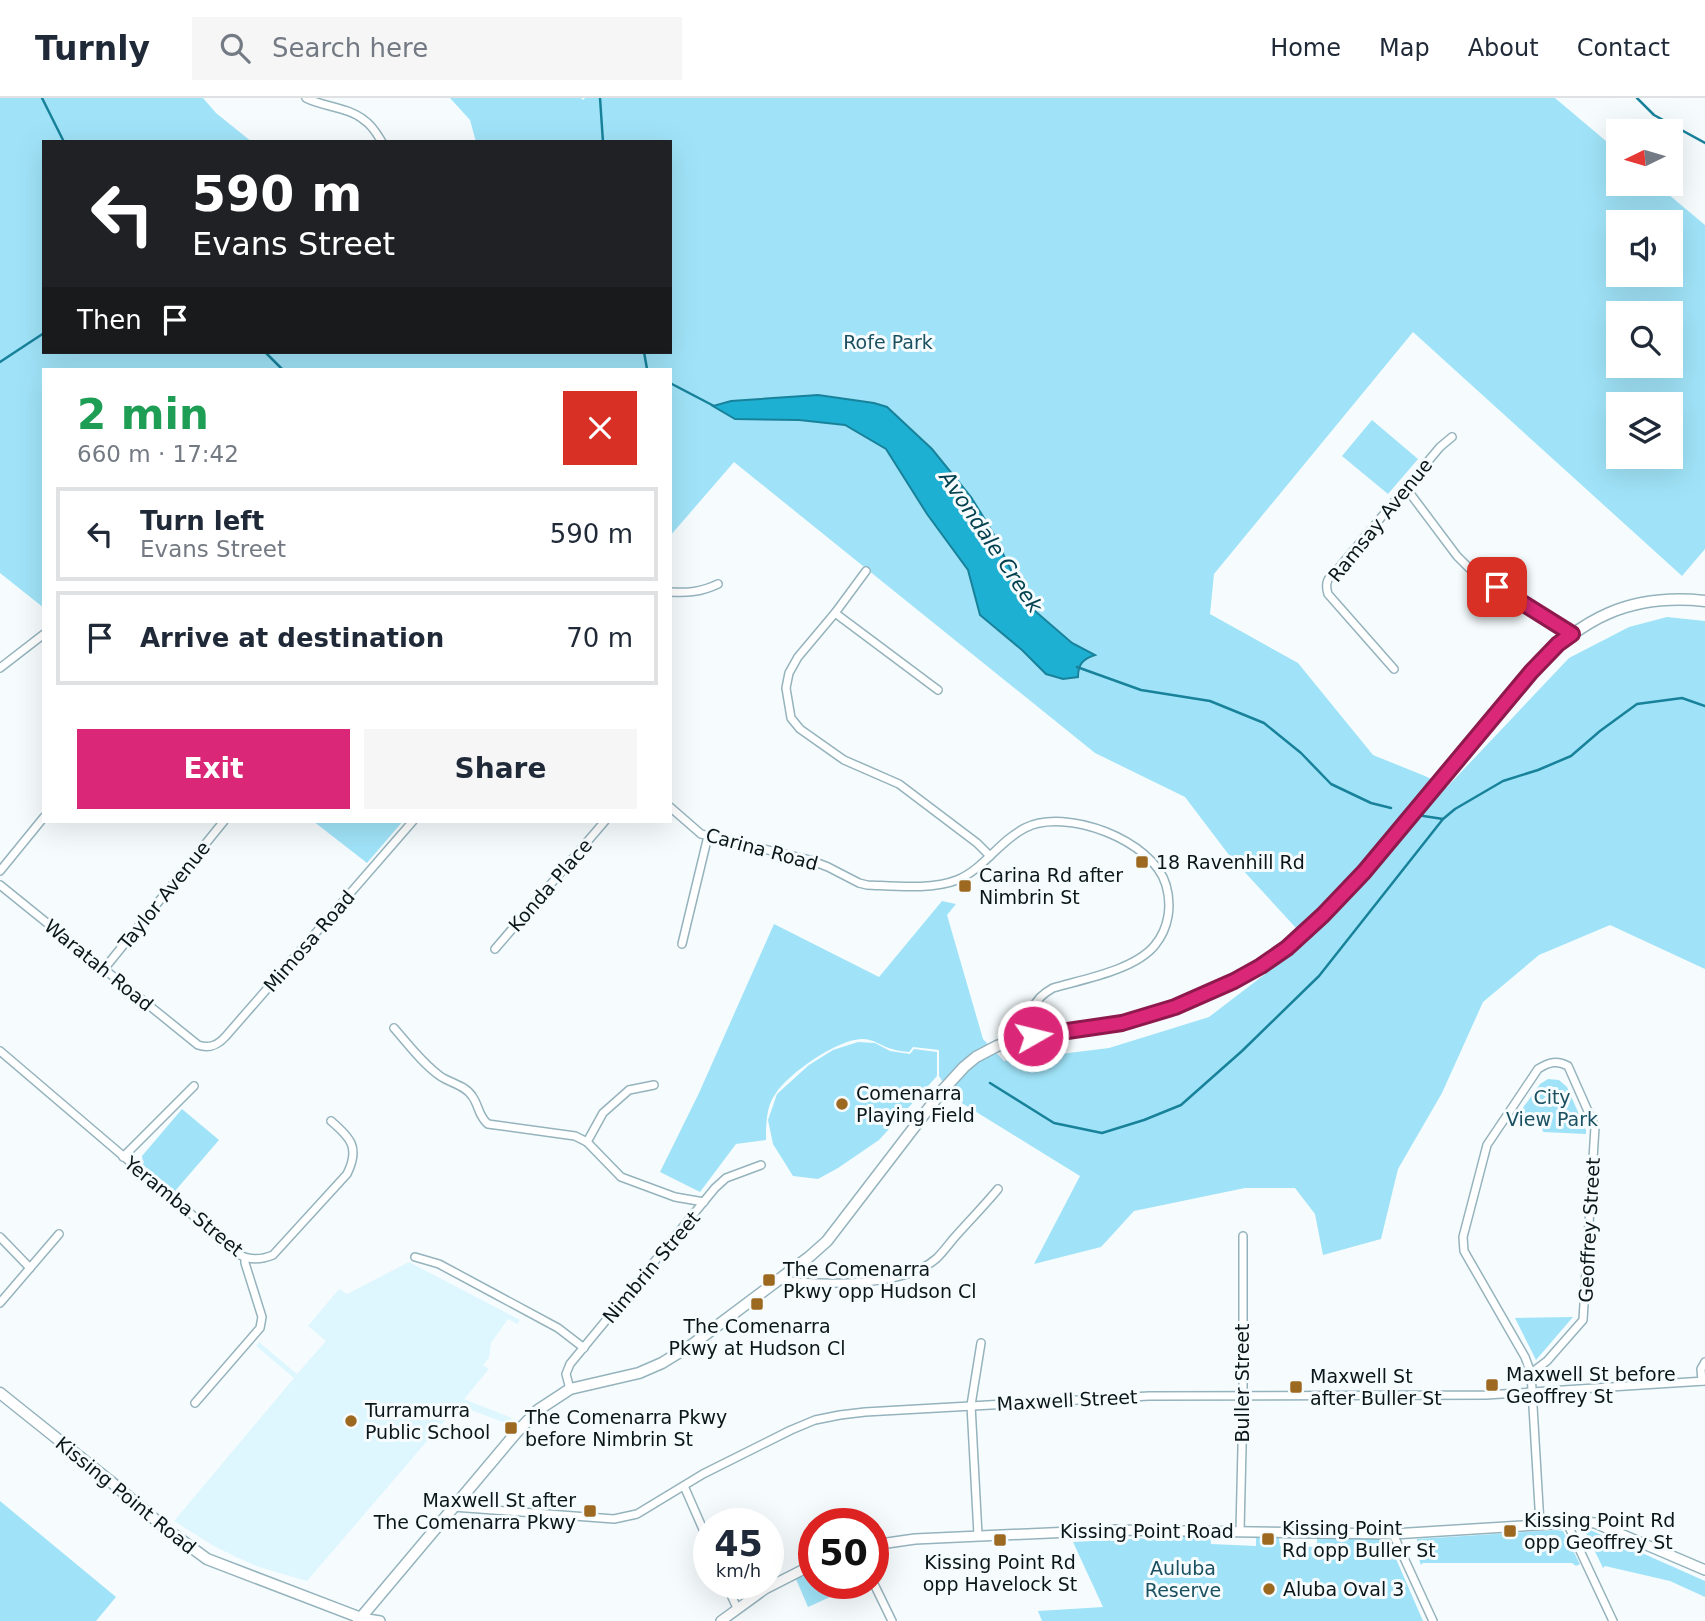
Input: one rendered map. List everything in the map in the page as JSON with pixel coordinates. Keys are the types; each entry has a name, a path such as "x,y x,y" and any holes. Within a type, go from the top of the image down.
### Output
{"main road":[{"path":"360,1619 529,1418 570,1390 639,1373 662,1363 693,1344 809,1257 832,1235 942,1091 976,1057 997,1046 1033,1036 1122,1023 1175,1007 1261,966 1314,924 1364,872 1531,672 1558,644 1613,611 1642,602 1667,599 1705,601"},
{"name":"Kissing Point Road","path":"0,1393 164,1528 207,1559 360,1619"}],"street":[{"path":"306,98 363,118 381,140"},
{"name":"Ramsay Avenue","path":"1394,669 1328,594 1327,579 1440,447 1452,437"},
{"path":"1406,488 1457,556 1475,574 1572,634"},
{"path":"866,571 798,657 789,673 786,688 791,718 800,729 844,760 899,784 977,843 990,856 1026,827 1049,822 1078,824 1137,848 1158,868 1165,880 1170,907 1168,920 1156,945 1134,963 1046,992 1035,1003 1032,1012 1033,1036"},
{"path":"672,592 691,593 718,584"},
{"path":"835,613 938,690"},
{"path":"0,668 42,636"},
{"name":"Carina Road","path":"672,809 701,834 810,860 859,884 943,884 968,875 990,856"},
{"path":"0,871 42,819"},
{"name":"Taylor Avenue","path":"104,969 222,823"},
{"name":"Mimosa Road","path":"198,1045 210,1047 221,1042 411,823"},
{"name":"Konda Place","path":"495,949 603,823"},
{"path":"682,944 708,836"},
{"name":"Waratah Road","path":"0,885 198,1045"},
{"path":"394,1028 438,1075 472,1095 482,1119 488,1124 575,1136 587,1142 621,1177 675,1197 704,1202"},
{"name":"Yeramba Street","path":"0,1051 245,1258 257,1260 274,1255 347,1174 353,1162 351,1142 331,1121"},
{"name":"Geoffrey Street","path":"1531,1373 1547,1361 1584,1320 1595,1127 1568,1066 1555,1062 1538,1069 1490,1139 1462,1237 1464,1251 1525,1357 1531,1373 1540,1524"},
{"path":"123,1157 194,1086"},
{"path":"587,1142 603,1113 629,1090 654,1086"},
{"name":"Nimbrin Street","path":"570,1390 566,1379 567,1369 721,1182 761,1166"},
{"path":"779,1280 804,1283 872,1282 904,1276 921,1269 936,1259 998,1189"},
{"path":"0,1303 59,1234"},
{"name":"Buller Street","path":"1240,1531 1243,1236"},
{"path":"0,1237 30,1268"},
{"path":"415,1257 439,1264 537,1316 584,1348"},
{"path":"195,1404 262,1323 245,1258"},
{"path":"978,1535 971,1405 981,1343"},
{"path":"1703,1381 1701,1369 1705,1362"},
{"name":"Maxwell Street","path":"453,1507 614,1519 637,1514 703,1474 791,1430 816,1420 865,1412 1149,1396 1486,1395 1703,1381"},
{"path":"684,1486 693,1508"},
{"path":"1567,1523 1613,1621"},
{"name":"Kissing Point Road","path":"889,1543 978,1535 1105,1530 1393,1534 1595,1523 1705,1570"},
{"path":"1393,1534 1433,1621"},
{"path":"721,1621 765,1589 798,1572"},
{"path":"733,1599 737,1608"},
{"path":"881,1599 892,1621"},
{"name":"Kissing Point Road","path":"360,1619 380,1621"}],"shaded area":[{"name":"Turramurra Public School","path":"409,1262 520,1320 517,1324 508,1319 491,1343 489,1358 483,1365 489,1369 464,1399 512,1418 508,1424 458,1405 307,1581 259,1567 236,1557 174,1521 294,1378 256,1346 259,1342 297,1374 326,1341 308,1326 339,1289 347,1294"}],"green space":[{"name":"Rofe Park","path":"0,98 203,98 216,113 250,140 42,140 42,354 672,354 672,140 475,140 470,120 450,98 1555,98 1606,141 1606,196 1670,196 1705,225 1705,549 1682,576 1413,332 1214,574 1210,614 1298,663 1373,755 1447,787 1569,658 1629,627 1667,617 1705,621 1705,969 1610,925 1539,955 1483,1002 1442,1093 1398,1169 1381,1239 1323,1255 1315,1214 1295,1188 1245,1188 1134,1211 1101,1247 1034,1264 1080,1176 952,1097 939,1076 939,1050 913,1047 909,1052 900,1051 866,1039 852,1040 815,1058 782,1085 768,1109 766,1140 736,1144 700,1192 660,1172 699,1093 774,924 879,977 942,901 956,904 947,915 983,1039 1004,1061 1109,1048 1209,1017 1308,941 1229,855 1185,797 1095,753 734,462 672,534 672,368 42,368 42,606 0,573"},
{"path":"1372,420 1418,459 1388,494 1342,456"},
{"path":"316,823 401,823 367,863"},
{"name":"Comenarra Playing Field","path":"858,1042 875,1043 890,1051 910,1054 914,1049 937,1052 937,1076 879,1140 818,1179 793,1176 773,1144 768,1120 777,1094 809,1065 833,1050"},
{"name":"City View Park","path":"1548,1079 1559,1080 1567,1087 1586,1134 1543,1132 1542,1127 1520,1112 1540,1084"},
{"path":"182,1109 219,1140 175,1191 143,1165 142,1156"},
{"path":"1573,1317 1536,1360 1515,1318"},
{"path":"0,1501 116,1597 96,1621 0,1621"},
{"path":"1584,1529 1705,1581 1705,1597 1670,1581 1605,1566 1603,1568"},
{"path":"1563,1531 1580,1564 1421,1565 1418,1556 1417,1539"},
{"name":"Auluba Reserve","path":"1210,1535 1211,1544 1256,1546 1256,1537 1279,1538 1280,1546 1317,1547 1317,1539 1387,1538 1423,1621 1042,1621 1038,1611 1103,1607 1073,1542"},
{"path":"805,1599 826,1599 808,1607"}],"water":[{"path":"818,395 887,407 932,449 971,497 992,531 1028,605 1072,643 1095,655 1082,663 1078,677 1063,679 1046,674 980,615 968,570 927,514 886,449 845,425 799,420 735,419 713,406 731,401"}],"waterway":[{"name":"Avondale Creek","path":"42,98 63,140"},
{"path":"600,98 603,140"},
{"path":"1637,98 1654,115 1705,143"},
{"path":"0,362 42,334"},
{"name":"Avondale Creek","path":"267,354 281,368"},
{"path":"644,354 647,368"},
{"name":"Avondale Creek","path":"672,384 714,406"},
{"name":"Avondale Creek","path":"1077,667 1141,690 1210,701 1264,723 1301,753 1331,784 1371,803 1391,808"},
{"name":"Avondale Creek","path":"1417,815 1443,819 1503,781 1571,756 1637,704 1682,698 1705,706"},
{"path":"990,1083 1054,1123 1102,1133 1181,1105 1242,1051 1319,976 1443,819"}],"place":[{"name":"18 Ravenhill Rd","path":"1142,862"},
{"name":"Carina Rd after Nimbrin St","path":"965,886"},
{"name":"Comenarra Playing Field","path":"842,1104"},
{"name":"The Comenarra Pkwy opp Hudson Cl","path":"769,1280"},
{"name":"The Comenarra Pkwy at Hudson Cl","path":"757,1304"},
{"name":"Maxwell St before Geoffrey St","path":"1492,1385"},
{"name":"Maxwell St after Buller St","path":"1296,1387"},
{"name":"Turramurra Public School","path":"351,1421"},
{"name":"The Comenarra Pkwy before Nimbrin St","path":"511,1428"},
{"name":"Maxwell St after The Comenarra Pkwy","path":"590,1511"},
{"name":"Kissing Point Rd opp Geoffrey St","path":"1510,1531"},
{"name":"Kissing Point Rd opp Buller St","path":"1268,1539"},
{"name":"Kissing Point Rd opp Havelock St","path":"1000,1540"},
{"name":"Aluba Oval 3","path":"1269,1589"}],"route":[{"path":"1033,1036 1122,1023 1191,1001 1261,966 1304,934 1364,872 1531,672 1558,644 1572,634 1497,587"}]}
